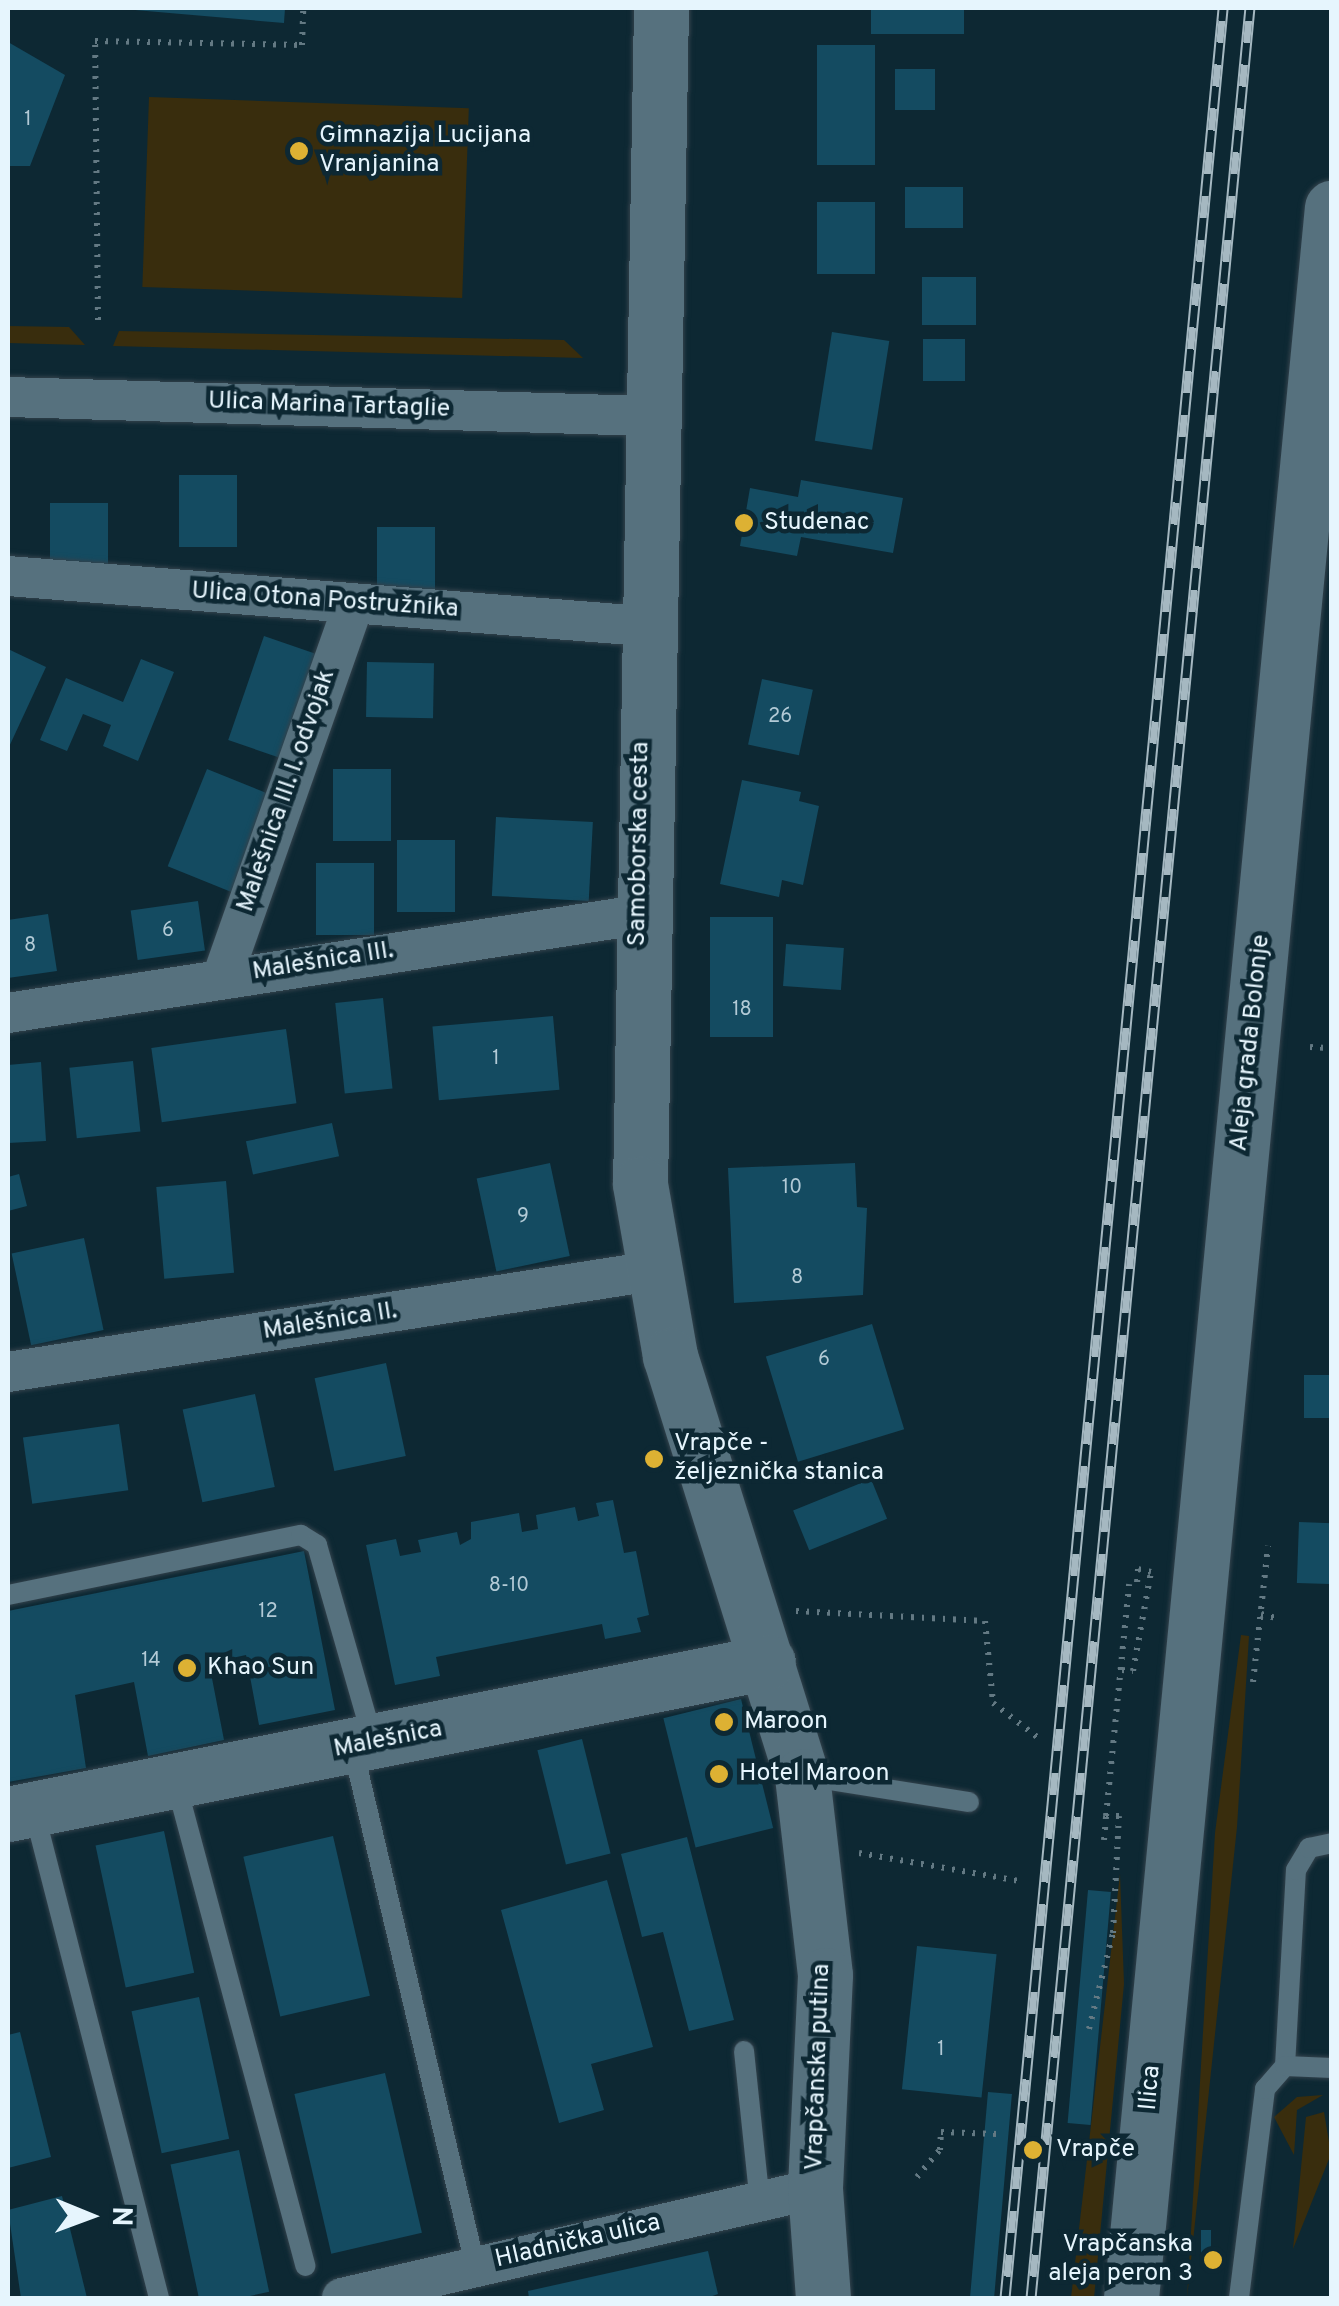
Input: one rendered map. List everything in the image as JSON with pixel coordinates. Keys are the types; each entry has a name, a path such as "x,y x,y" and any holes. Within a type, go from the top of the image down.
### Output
{"street":[{"name":"Samoborska cesta","path":"661,8 635,1096 652,1272 701,1466 768,1662"},
{"name":"Aleja grada Bolonje","path":"1171,1878 1332,208"},
{"name":"Ulica Marina Tartaglie","path":"11,407 650,416"},
{"name":"Ulica Otona Postružnika","path":"8,576 644,626"},
{"name":"Malešnica III. I. odvojak","path":"222,978 353,605"},
{"name":"Malešnica III.","path":"8,1013 638,915"},
{"name":"Malešnica II.","path":"8,1372 652,1272"},
{"name":"Malešnica","path":"21,1811 768,1662"},
{"name":"Vrapčanska putina","path":"768,1662 802,1776 825,1975 815,2190 823,2298"},
{"name":"Ilica","path":"1131,2298 1171,1878"},
{"name":"Hladnička ulica","path":"342,2298 815,2190"}],"lane":[{"path":"8,1595 301,1535 317,1545 475,2265"},
{"path":"802,1776 969,1802"},
{"path":"176,1781 304,2266"},
{"path":"21,1811 159,2298"},
{"path":"1239,2298 1258,2110 1285,2066 1296,1870 1309,1848 1332,1844"},
{"path":"744,2051 760,2202"},
{"path":"1285,2066 1332,2068"}],"path":[{"path":"98,320 95,41 302,45 303,8"},
{"path":"1310,1047 1332,1048"},
{"path":"1254,1682 1268,1546"},
{"path":"1104,1840 1122,1670 1138,1569 1151,1572 1133,1671 1122,1670"},
{"path":"785,1611 985,1621 993,1703 1038,1737"},
{"path":"1260,1614 1276,1618"},
{"path":"1089,2030 1120,1859 1119,1816 1106,1816"},
{"path":"841,1850 1020,1881"},
{"path":"917,2177 940,2150 941,2132 997,2134"}],"shaded area":[{"path":"149,97 469,108 462,298 142,287"},
{"path":"8,326 69,327 85,345 8,343"},
{"path":"119,331 564,340 583,358 113,346"},
{"path":"1241,1635 1249,1636 1237,1827 1187,2298 1215,1833"},
{"path":"1120,1874 1124,1984 1094,2298 1071,2298"},
{"path":"1323,2095 1297,2110 1294,2155 1274,2117 1297,2097"},
{"path":"1324,2112 1331,2154 1293,2249 1306,2117"}],"building":[{"path":"112,8 285,8 284,23"},
{"path":"871,8 964,8 964,34 871,34"},
{"path":"8,42 65,75 30,166 8,166"},
{"path":"817,45 875,45 875,165 817,165"},
{"path":"895,69 935,69 935,110 895,110"},
{"path":"905,187 963,187 963,228 905,228"},
{"path":"817,202 875,202 875,274 817,274"},
{"path":"922,277 976,277 976,325 922,325"},
{"path":"832,332 889,341 872,450 815,441"},
{"path":"923,339 965,339 965,381 923,381"},
{"path":"179,475 237,475 237,547 179,547"},
{"path":"801,480 903,498 893,553 801,537 797,556 740,546 750,488 798,497"},
{"path":"50,503 108,503 108,575 50,575"},
{"path":"377,527 435,527 435,600 377,600"},
{"path":"264,636 317,654 281,758 228,740"},
{"path":"8,649 46,667 8,749"},
{"path":"141,659 174,672 138,761 103,746 111,725 83,714 67,751 40,740 66,678 123,702"},
{"path":"367,662 434,663 433,718 366,717"},
{"path":"762,679 813,690 799,755 748,745"},
{"path":"207,769 272,795 233,893 168,866"},
{"path":"333,769 391,769 391,841 333,841"},
{"path":"742,780 801,792 799,801 819,806 803,885 782,880 779,897 720,884"},
{"path":"496,817 593,822 589,901 492,896"},
{"path":"397,840 455,840 455,912 397,912"},
{"path":"316,863 374,863 374,935 316,935"},
{"path":"198,901 205,951 138,960 131,910"},
{"path":"48,914 57,971 8,978 8,920"},
{"path":"710,917 773,917 773,1037 710,1037"},
{"path":"786,944 844,948 841,990 783,986"},
{"path":"383,998 393,1089 345,1094 335,1003"},
{"path":"553,1016 559,1090 439,1100 432,1027"},
{"path":"286,1029 296,1103 162,1122 151,1048"},
{"path":"133,1061 140,1132 77,1138 69,1068"},
{"path":"41,1062 46,1141 8,1143 8,1065"},
{"path":"332,1123 339,1156 253,1175 246,1141"},
{"path":"550,1163 570,1256 496,1272 477,1179"},
{"path":"855,1163 857,1207 867,1208 863,1295 734,1303 728,1168"},
{"path":"19,1174 27,1206 8,1211 8,1177"},
{"path":"226,1181 234,1273 164,1279 156,1187"},
{"path":"84,1238 104,1330 31,1345 12,1253"},
{"path":"872,1324 904,1429 798,1462 766,1356"},
{"path":"386,1363 406,1456 334,1471 315,1378"},
{"path":"1304,1375 1332,1375 1332,1418 1304,1418"},
{"path":"255,1394 275,1487 202,1502 183,1409"},
{"path":"119,1424 128,1490 32,1504 23,1437"},
{"path":"871,1479 887,1519 809,1550 793,1510"},
{"path":"613,1500 624,1553 636,1551 649,1615 637,1618 641,1632 605,1639 602,1624 436,1657 440,1676 395,1685 366,1545 396,1539 400,1556 421,1552 418,1540 457,1532 460,1545 471,1539 471,1522 519,1513 522,1532 538,1529 536,1515 575,1507 578,1521 599,1516 596,1503"},
{"path":"1299,1522 1332,1523 1330,1584 1297,1583"},
{"path":"304,1551 335,1710 259,1725 246,1655 209,1663 224,1740 148,1756 134,1682 75,1695 86,1768 8,1782 8,1611"},
{"name":"Hotel Maroon","path":"741,1699 773,1828 696,1847 663,1718"},
{"path":"582,1739 611,1853 566,1865 537,1750"},
{"path":"164,1831 194,1973 126,1987 96,1846"},
{"path":"333,1836 370,1996 280,2016 243,1857"},
{"path":"687,1837 734,2020 689,2031 663,1932 642,1937 621,1854"},
{"path":"607,1880 653,2047 591,2064 604,2110 559,2123 501,1910"},
{"path":"1088,1890 1111,1892 1091,2125 1068,2123"},
{"path":"917,1946 997,1954 982,2098 902,2089"},
{"path":"199,1997 229,2139 162,2153 132,2011"},
{"path":"20,2032 51,2157 8,2168 8,2035"},
{"path":"385,2073 422,2233 331,2254 294,2094"},
{"path":"988,2092 1012,2094 994,2298 970,2298"},
{"path":"239,2150 269,2292 240,2298 199,2298 171,2165"},
{"path":"62,2196 87,2298 21,2298 8,2210"},
{"path":"1201,2230 1211,2230 1211,2261 1201,2261"},
{"path":"708,2251 718,2294 707,2298 529,2298 528,2291"}],"railway":[{"path":"1005,2298 1223,8"},
{"path":"1031,2298 1250,8"}],"place":[{"name":"Gimnazija Lucijana Vranjanina","path":"299,151"},
{"name":"Studenac","path":"744,523"},
{"name":"Vrapče - željeznička stanica","path":"654,1459"},
{"name":"Khao Sun","path":"187,1668"},
{"name":"Maroon","path":"724,1722"},
{"name":"Hotel Maroon","path":"719,1774"},
{"name":"Vrapče","path":"1033,2150"},
{"name":"Vrapčanska aleja peron 3","path":"1213,2260"}]}
